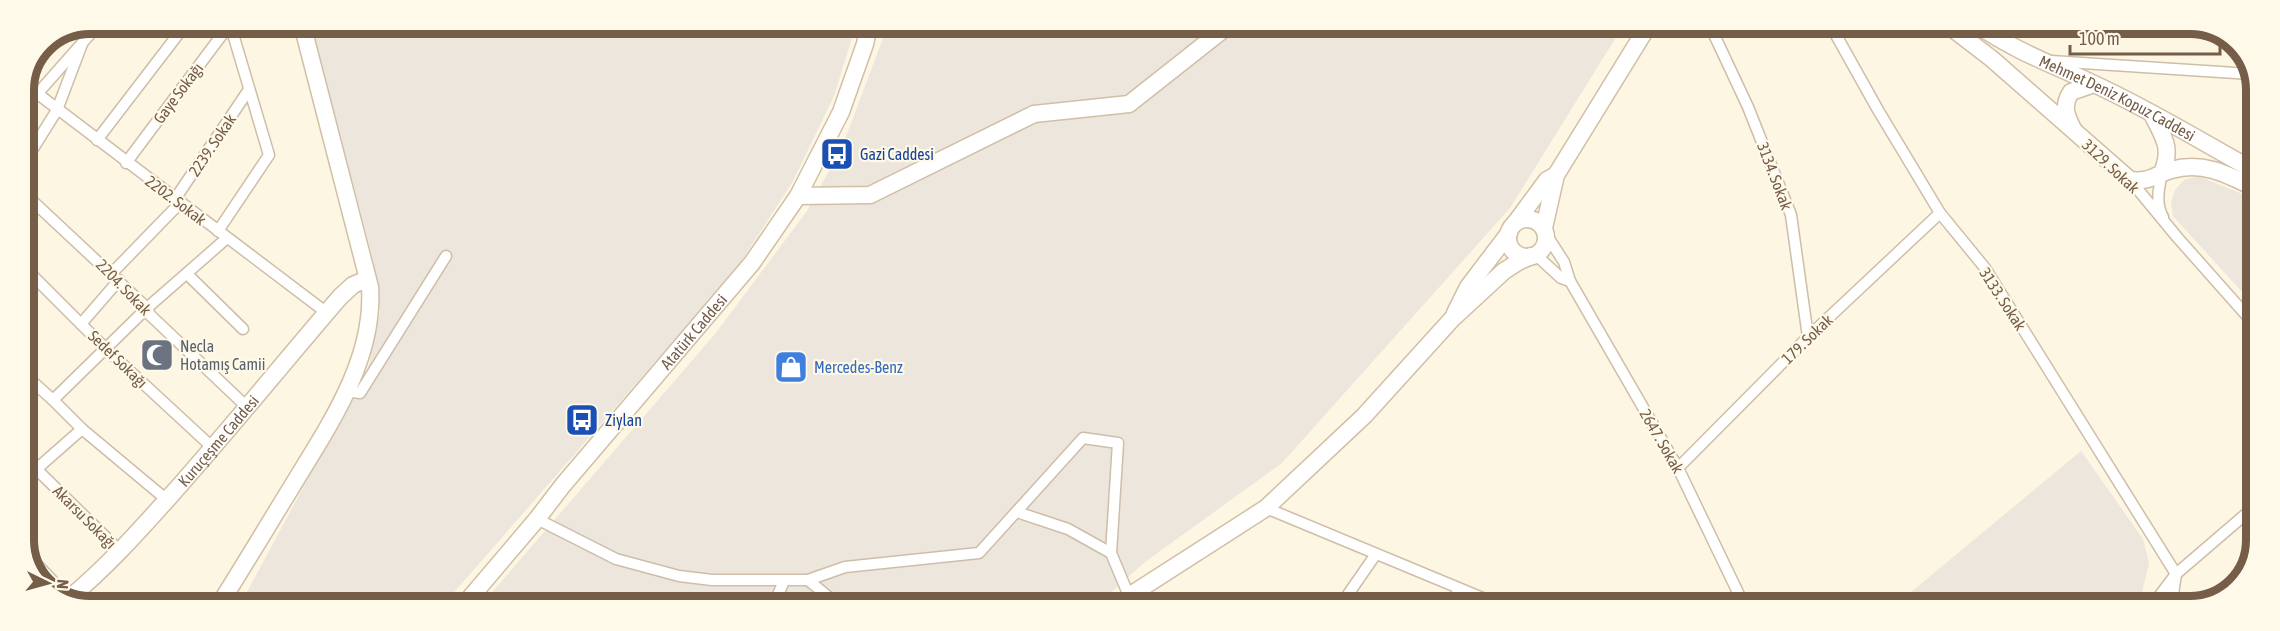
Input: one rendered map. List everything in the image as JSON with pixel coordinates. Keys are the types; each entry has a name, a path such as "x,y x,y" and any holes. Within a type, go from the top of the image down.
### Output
{"street":[{"path":"38,93 90,34"},
{"path":"97,140 178,34"},
{"name":"Gaye Sokağı","path":"126,162 222,34"},
{"path":"218,231 269,154 248,91 233,34"},
{"path":"224,597 315,448 357,367 365,342 370,300 368,279 305,34"},
{"name":"Atatürk Caddesi","path":"471,597 752,262 798,196 841,112 867,34"},
{"path":"798,196 870,195 1034,114 1129,104 1218,34"},
{"path":"1131,597 1266,508 1364,416 1452,319 1504,271 1534,255 1544,246 1547,207 1556,175 1643,34"},
{"name":"3134. Sokak","path":"1714,34 1748,107 1791,215 1808,337"},
{"name":"3133. Sokak","path":"1835,34 1940,213 1984,268 2175,574"},
{"name":"3129. Sokak","path":"1959,34 1992,59 2130,180 2246,314"},
{"name":"Mehmet Deniz Kopuz Caddesi","path":"1990,34 2038,60 2094,84 2245,166"},
{"path":"34,147 57,110 82,44"},
{"path":"2038,60 2242,73"},
{"path":"2073,129 2065,111 2066,99 2070,92 2094,84"},
{"name":"2202. Sokak","path":"34,90 327,313"},
{"name":"2239. Sokak","path":"81,324 115,276 178,201 248,91"},
{"path":"2152,114 2168,152 2168,160 2162,173 2158,192 2160,211 2177,237"},
{"path":"2130,180 2145,181 2180,168 2201,166 2225,173 2245,183"},
{"path":"1452,319 1468,287 1547,180 1556,175"},
{"name":"2204. Sokak","path":"34,202 115,276 147,308 150,315 248,408"},
{"name":"179. Sokak","path":"1678,468 1808,337 1940,213"},
{"path":"1545,231 1535,220 1522,219 1513,228 1509,240 1514,252 1520,255 1534,255 1562,278 1570,281"},
{"name":"2647. Sokak","path":"1545,231 1564,262 1570,281 1678,468 1740,597"},
{"path":"53,400 147,308 227,238"},
{"path":"345,391 360,393 446,256"},
{"path":"187,274 243,329"},
{"name":"Sedef Sokağı","path":"34,277 106,349 213,448"},
{"name":"Kuruçeşme Caddesi","path":"74,594 121,552 353,285 368,279"},
{"path":"35,384 82,429 167,500"},
{"path":"37,469 82,429"},
{"path":"537,519 616,559 679,576 712,580 808,580 845,567 979,553 1083,438 1118,443 1111,553 1124,597"},
{"name":"Akarsu Sokağı","path":"37,469 121,552"},
{"path":"1266,508 1480,597"},
{"path":"1017,512 1068,529 1111,553"},
{"path":"2158,597 2175,574 2246,514"},
{"path":"1346,597 1376,554"},
{"path":"2172,597 2175,574"},
{"path":"808,580 829,597"},
{"path":"777,597 784,581"},
{"path":"1455,597 1460,589"}],"shaded area":[{"path":"314,34 853,34 834,96 793,181 737,268 450,597 254,597 247,592 369,365 380,312 373,259"},
{"path":"885,34 1618,34 1510,208 1282,463 1145,562 1106,597 488,597 715,334 807,211 842,147"},
{"path":"2198,176 2245,195 2245,296 2173,216 2171,202 2175,190 2184,180"},
{"path":"2081,451 2143,539 2149,563 2140,597 1905,597"}],"place":[{"name":"Gazi Caddesi","path":"837,154"},
{"name":"Necla Hotamış Camii","path":"157,355"},
{"name":"Mercedes-Benz","path":"791,367"},
{"name":"Ziylan","path":"582,420"}]}
